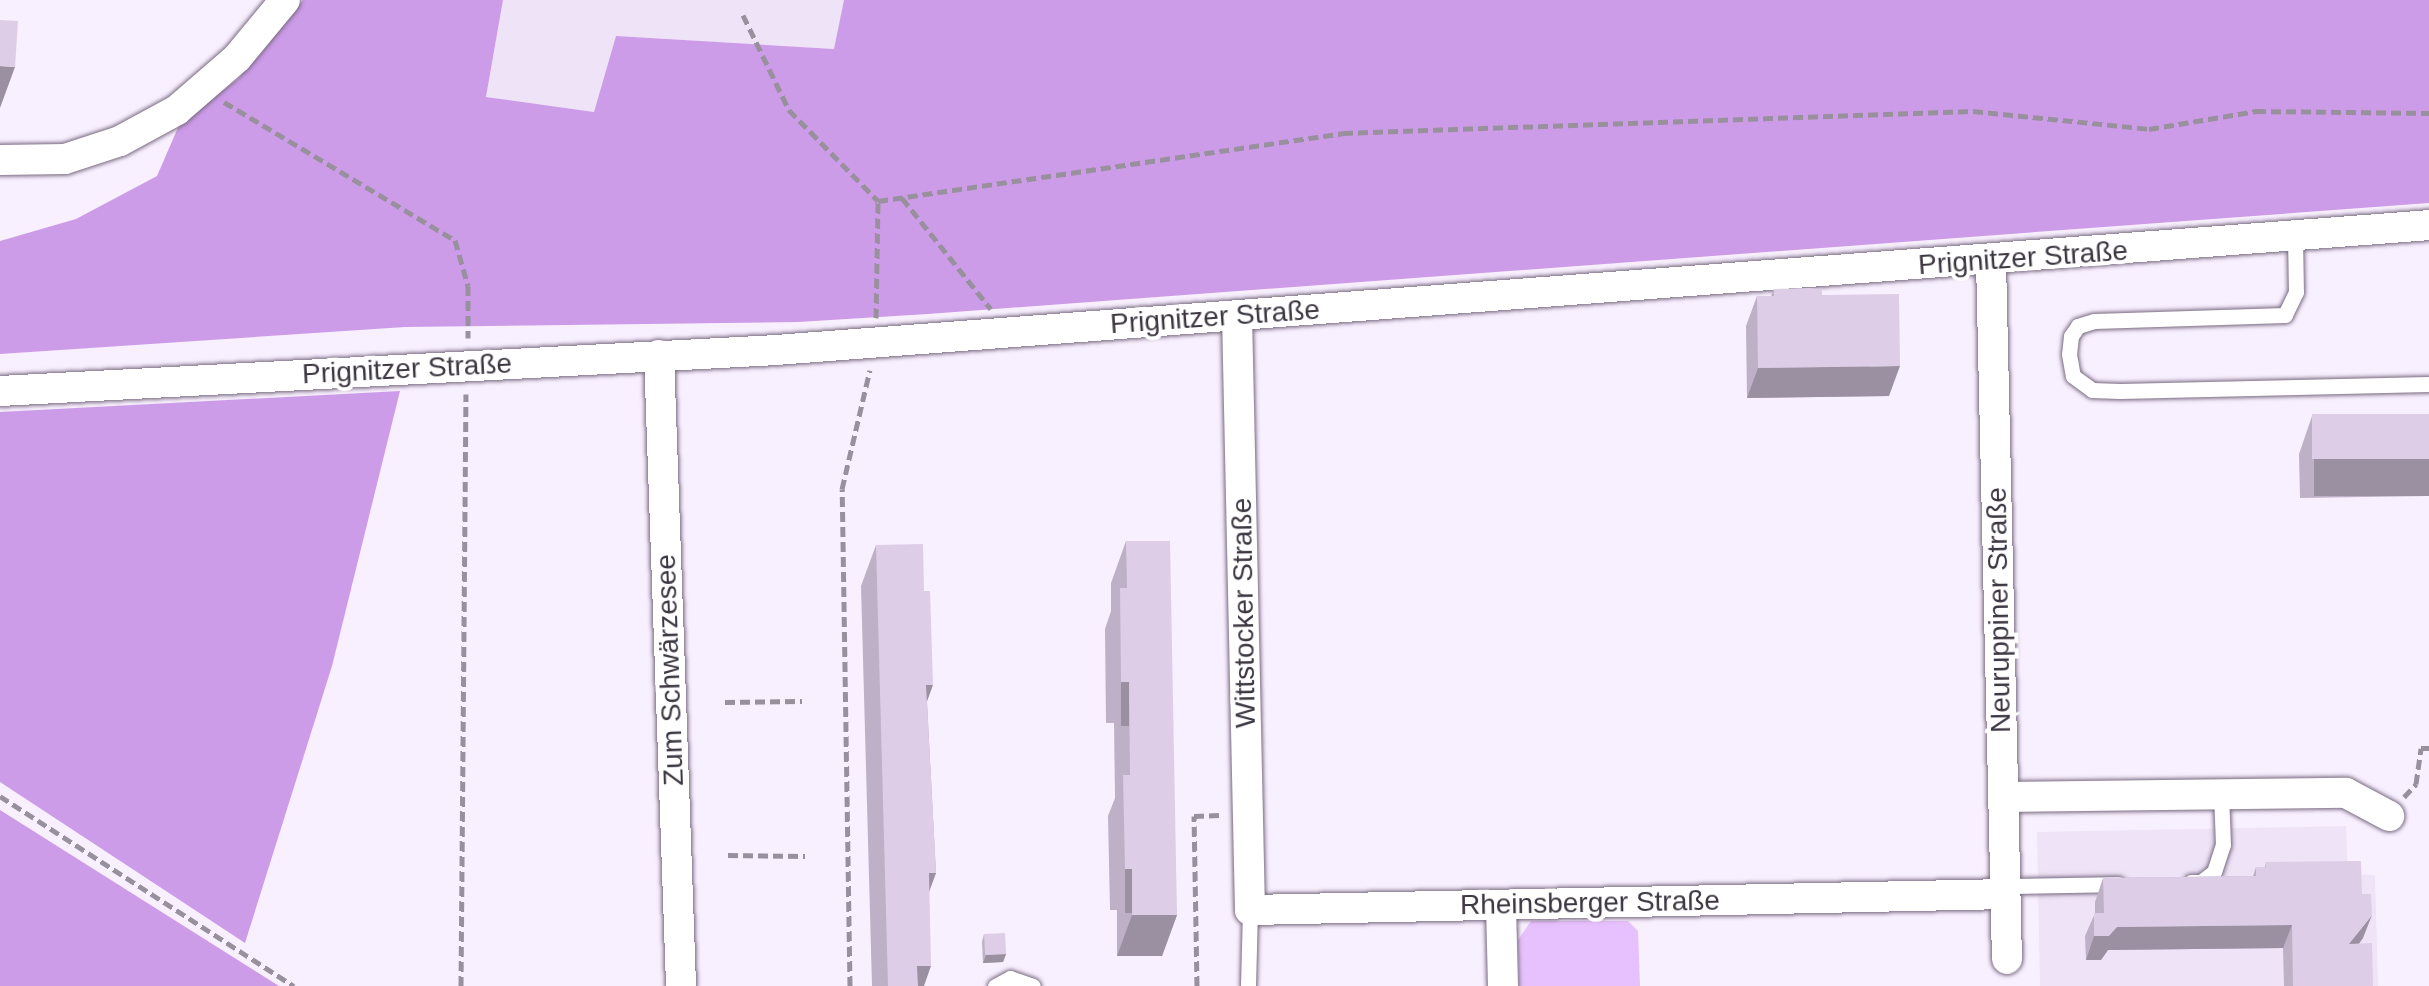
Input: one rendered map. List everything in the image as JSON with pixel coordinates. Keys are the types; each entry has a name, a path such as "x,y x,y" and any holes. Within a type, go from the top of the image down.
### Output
{"street":[{"path":"0,160 65,159 120,141 177,110 238,58 284,0"},
{"name":"Prignitzer Straße","path":"0,391 1010,333 2429,225"},
{"name":"Neuruppiner Straße","path":"1992,261 2006,959"},
{"name":"Wittstocker Straße","path":"1237,315 1250,910"},
{"name":"Zum Schwärzesee","path":"659,355 681,986"},
{"path":"2003,796 2346,793 2388,816"},
{"name":"Rheinsberger Straße","path":"1250,910 2005,890"},
{"path":"1501,905 1503,986"}],"lane":[{"path":"2296,236 2296,292 2285,315 2094,320 2078,326 2071,336 2073,376 2092,390 2429,384"},
{"path":"2182,882 2201,882 2214,872 2223,844 2221,794"},
{"path":"2005,890 2142,883"},
{"path":"1248,986 1250,910"},
{"path":"995,986 1010,978 1033,986"}],"path":[{"path":"742,15 788,110 878,201 871,381 842,489 850,986"},
{"path":"202,88 455,240 468,286 461,986"},
{"path":"878,201 1344,133 1973,111 2149,130 2256,111 2429,113"},
{"path":"902,198 1010,333"},
{"path":"725,702 802,700"},
{"path":"2388,816 2416,784 2421,748 2429,748"},
{"path":"0,796 294,986"},
{"path":"1194,816 1197,986"},
{"path":"728,855 805,856"}],"shaded area":[{"path":"303,0 503,0 486,97 594,112 616,36 834,49 844,0 2429,0 2429,203 928,314 798,322 405,327 0,354 0,241 76,219 157,176 180,123 238,79"},
{"path":"503,0 844,0 835,49 616,36 594,112 486,97"},
{"path":"400,391 332,666 245,943 0,782 0,412"},
{"path":"0,810 279,986 0,986"},
{"path":"2346,826 2348,874 2375,875 2378,986 2040,986 2037,832"},
{"path":"1531,921 1628,921 1638,931 1640,986 1519,986 1518,940"}],"building":[{"path":"0,20 18,21 15,67 0,66"},
{"path":"1774,289 1822,289 1822,295 1899,294 1900,366 1758,368 1757,296 1774,296"},
{"path":"2312,414 2429,414 2429,459 2312,459"},
{"path":"1126,541 1170,541 1177,915 1132,915 1132,869 1125,869 1123,775 1130,775 1129,682 1121,682 1120,588 1127,588"},
{"path":"923,544 924,591 930,591 933,685 926,685 936,873 929,873 931,966 917,966 918,986 888,986 876,545"},
{"path":"2361,861 2362,894 2371,894 2372,915 2349,944 2372,943 2373,986 2293,986 2292,925 2117,927 2109,936 2094,936 2094,913 2104,913 2103,878 2256,876 2256,867 2266,867 2266,862"},
{"path":"1005,933 1006,954 985,955 984,934"}]}
